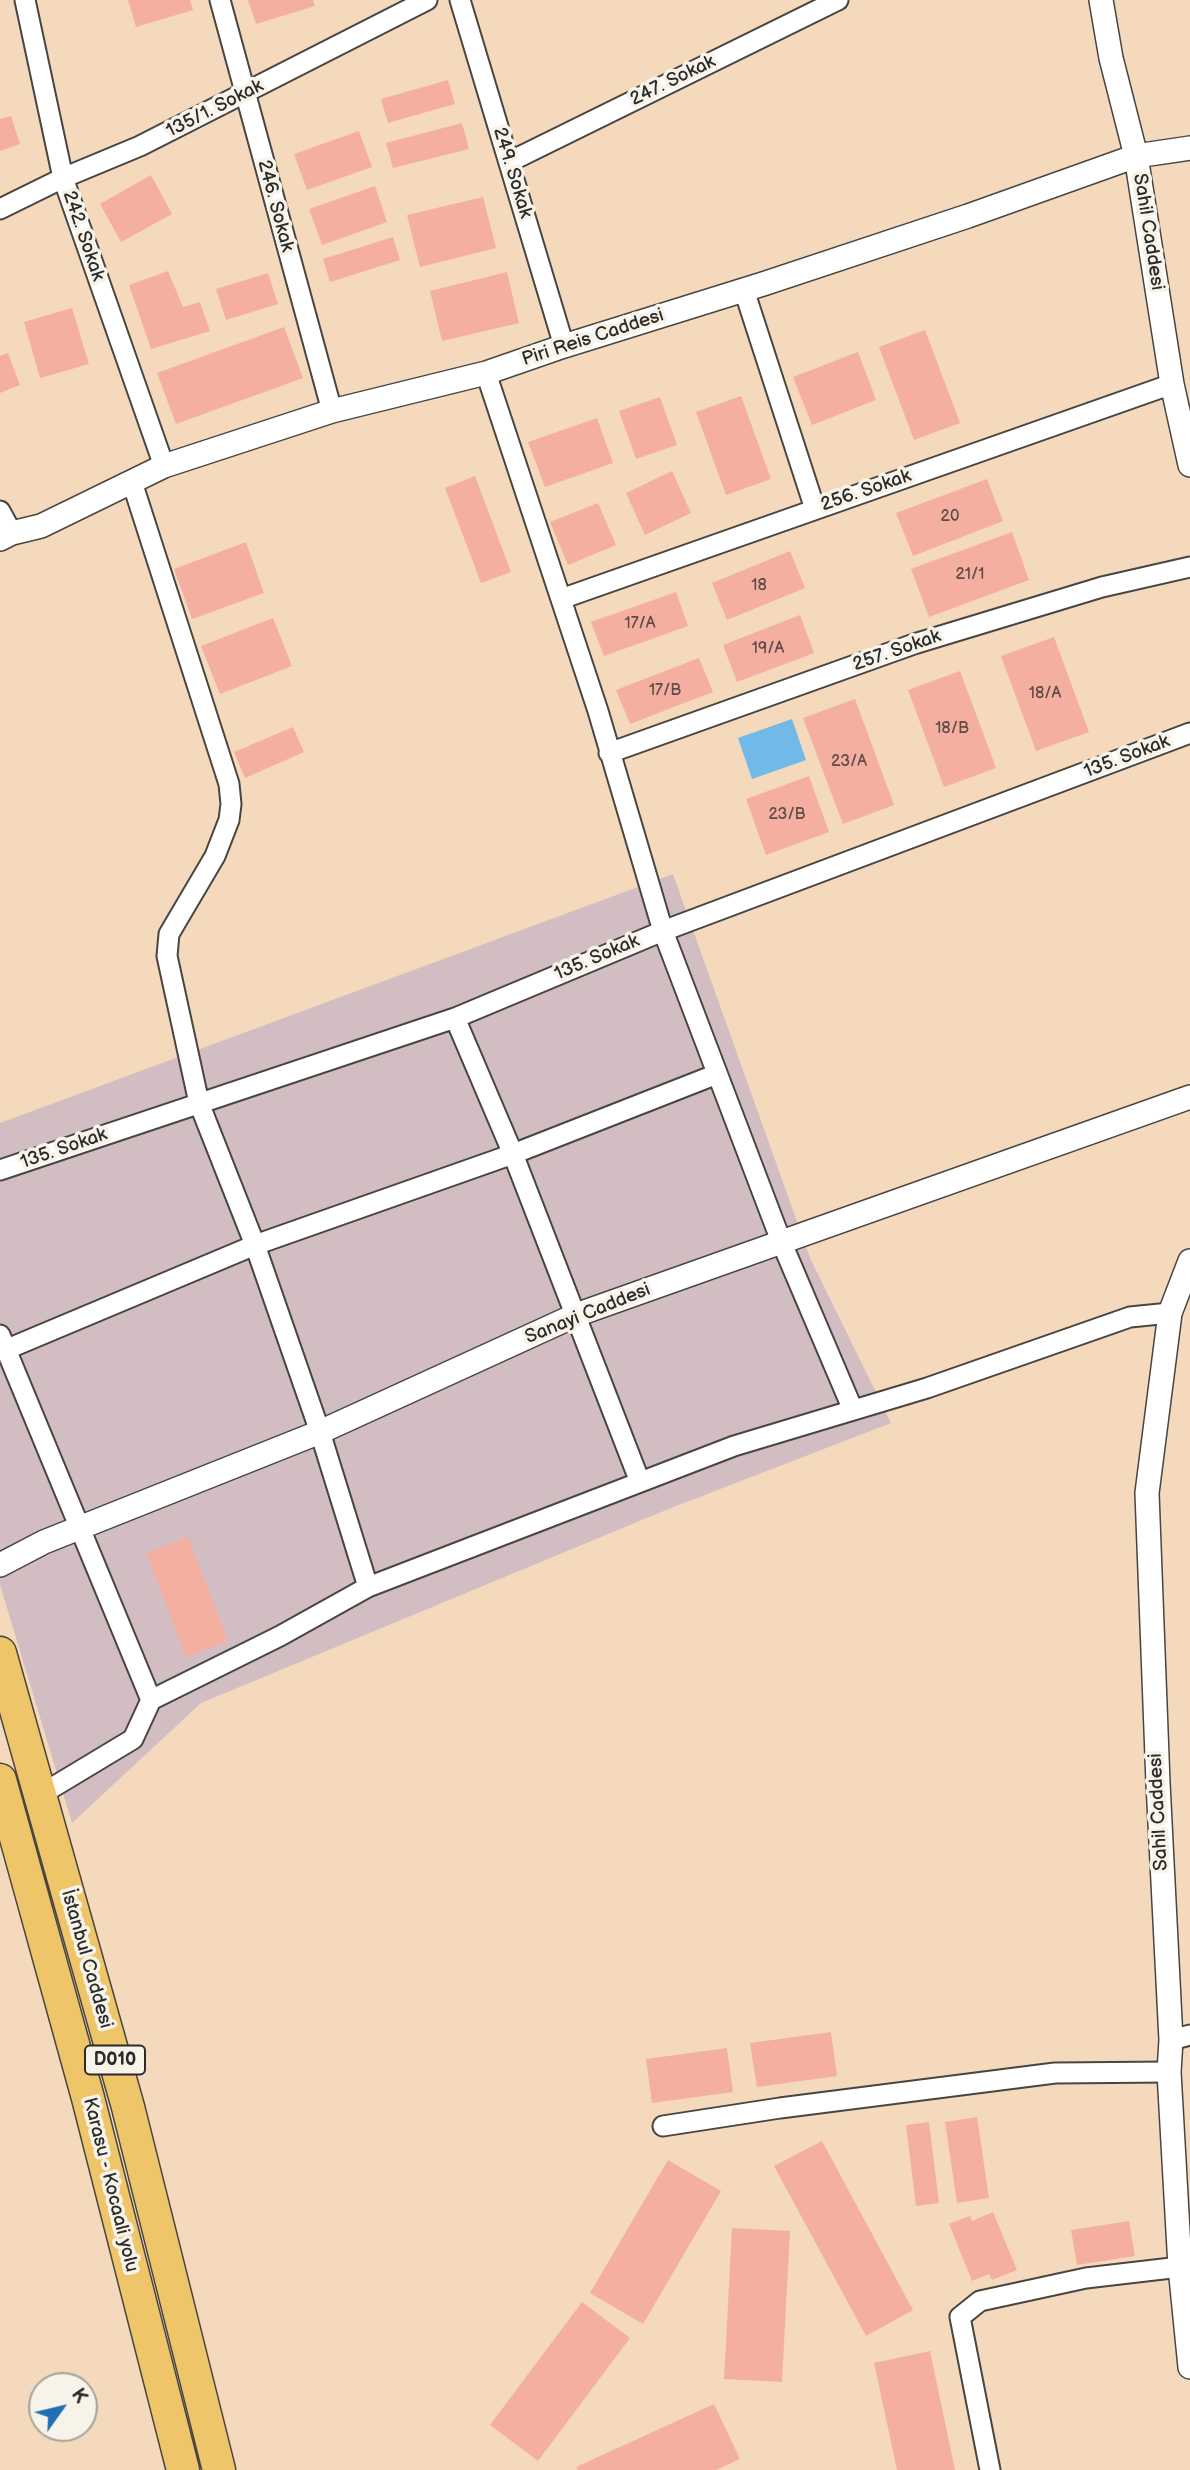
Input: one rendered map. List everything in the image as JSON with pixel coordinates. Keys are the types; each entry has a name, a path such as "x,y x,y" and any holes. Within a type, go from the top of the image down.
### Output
{"highway":[{"name":"İstanbul Caddesi","path":"0,1653 128,2106 219,2470"},
{"name":"Karasu - Kocaali yolu","path":"0,1780 88,2098 183,2470"},
{"path":"0,1809 22,1859"}],"street":[{"name":"242. Sokak","path":"25,0 63,178 164,466"},
{"name":"246. Sokak","path":"220,0 331,411"},
{"name":"135/1. Sokak","path":"0,209 63,178 140,146 427,0"},
{"name":"249. Sokak","path":"460,0 564,346"},
{"name":"247. Sokak","path":"509,162 838,0"},
{"name":"Sahil Caddesi","path":"1101,0 1111,58 1136,156 1172,384 1190,465"},
{"name":"Piri Reis Caddesi","path":"6,536 41,526 164,466 331,411 486,373 968,216 1136,156 1190,148"},
{"path":"744,290 815,509"},
{"path":"486,373 598,711 663,931 781,1241 853,1410"},
{"name":"256. Sokak","path":"561,599 1172,384"},
{"path":"132,482 229,784 229,820 215,856 169,934 167,956 199,1103 255,1245 320,1432 368,1587"},
{"path":"0,511 6,536"},
{"name":"257. Sokak","path":"609,753 914,644 1102,587 1190,567"},
{"name":"135. Sokak","path":"0,1170 455,1018 663,931 1190,733"},
{"path":"455,1018 513,1154 640,1482"},
{"path":"151,1700 2,1342 255,1245 513,1154 717,1074"},
{"name":"Sanayi Caddesi","path":"0,1565 78,1529 320,1432 576,1315 1190,1097"},
{"name":"Sahil Caddesi","path":"1190,1261 1170,1312 1147,1493 1158,1783 1180,2038 1169,2072 1180,2267 1190,2367"},
{"path":"40,1795 132,1739 151,1700 280,1636 368,1587 734,1446 927,1388 1130,1317 1170,1312"},
{"path":"663,2126 780,2108 1055,2073 1169,2072"},
{"path":"990,2470 960,2317 980,2301 1086,2278 1180,2267"}],"shaded area":[{"path":"673,874 810,1258 891,1423 666,1510 201,1703 72,1823 0,1585 0,1123"}],"water":[{"path":"792,719 806,760 752,779 738,738"}],"building":[{"path":"128,0 190,0 193,10 136,27"},
{"path":"248,0 313,0 315,6 256,24"},
{"path":"448,80 455,104 388,123 381,99"},
{"path":"11,116 20,144 0,151 0,119"},
{"path":"462,123 469,149 393,168 386,143"},
{"path":"359,131 372,167 307,190 294,154"},
{"path":"151,175 172,214 121,242 100,204"},
{"path":"375,186 387,222 322,245 309,209"},
{"path":"483,197 496,248 420,267 407,215"},
{"path":"393,237 400,260 330,282 323,259"},
{"path":"168,271 183,307 200,302 210,331 151,349 129,285"},
{"path":"507,272 519,323 442,341 430,291"},
{"path":"268,273 278,304 226,320 216,289"},
{"path":"72,308 89,364 40,378 24,322"},
{"path":"284,327 303,378 176,424 157,373"},
{"path":"925,330 960,423 914,440 879,347"},
{"path":"858,352 876,400 812,425 793,377"},
{"path":"8,353 20,385 0,393 0,356"},
{"path":"741,396 771,479 726,495 696,412"},
{"path":"660,397 677,445 636,459 619,411"},
{"path":"597,418 613,463 545,487 528,442"},
{"path":"672,471 691,513 645,535 626,493"},
{"path":"475,476 511,572 481,583 445,488"},
{"path":"987,479 1003,521 913,556 896,513"},
{"path":"598,503 616,545 568,565 550,522"},
{"path":"1012,532 1029,580 929,617 911,569"},
{"path":"246,542 264,593 192,619 174,569"},
{"path":"790,551 805,588 727,620 712,583"},
{"path":"676,592 688,626 604,656 591,622"},
{"path":"800,615 814,653 737,682 723,645"},
{"path":"273,618 292,666 220,694 201,646"},
{"path":"1054,637 1089,732 1036,751 1001,656"},
{"path":"699,658 713,692 630,724 616,690"},
{"path":"960,671 996,768 944,787 908,690"},
{"path":"855,699 894,805 843,824 803,718"},
{"path":"293,727 304,752 245,778 234,752"},
{"path":"809,776 829,832 766,855 746,799"},
{"path":"188,1537 228,1641 186,1657 146,1553"},
{"path":"831,2032 837,2076 757,2087 750,2043"},
{"path":"727,2048 733,2092 652,2103 646,2059"},
{"path":"977,2117 989,2198 957,2203 945,2122"},
{"path":"929,2122 939,2203 916,2206 906,2125"},
{"path":"822,2141 913,2310 866,2336 774,2166"},
{"path":"668,2160 721,2191 643,2324 590,2293"},
{"path":"993,2212 1017,2270 992,2280 989,2274 972,2281 949,2224 970,2216 972,2221"},
{"path":"1129,2221 1135,2256 1077,2265 1071,2230"},
{"path":"732,2228 790,2231 782,2382 724,2379"},
{"path":"582,2302 630,2338 538,2461 490,2425"},
{"path":"930,2351 955,2470 897,2470 874,2363"},
{"path":"714,2404 740,2459 716,2470 578,2470 576,2467"}]}
